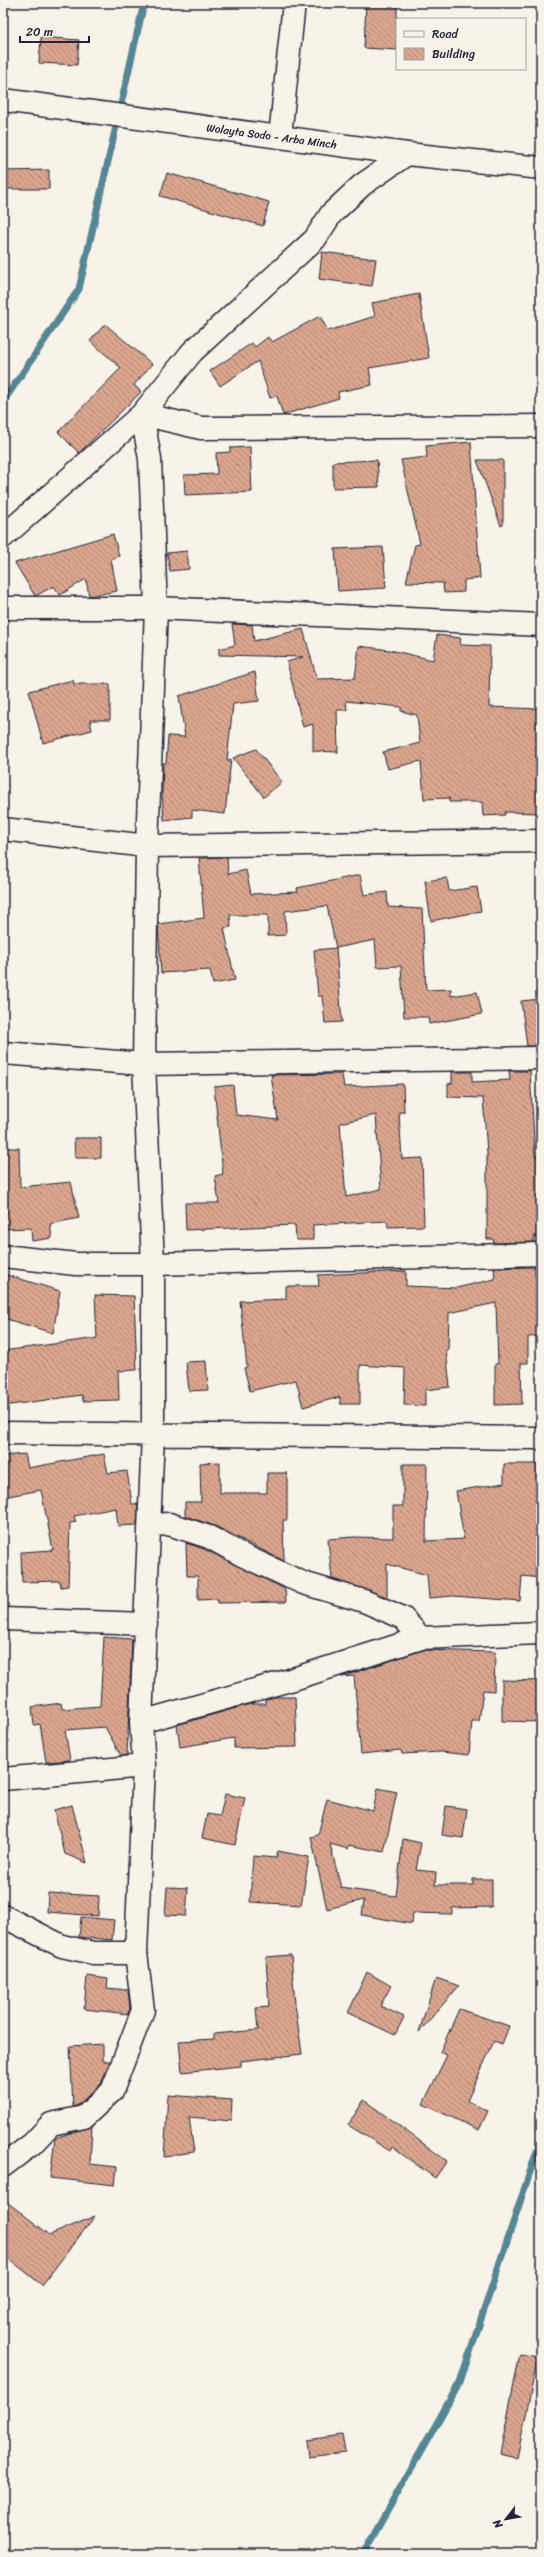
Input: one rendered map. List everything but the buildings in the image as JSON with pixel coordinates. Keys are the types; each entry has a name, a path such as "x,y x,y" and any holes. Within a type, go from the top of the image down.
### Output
{"main road":[{"path":"280,137 294,3"},
{"name":"Wolayta Sodo - Arba Minch","path":"3,100 407,154 541,168"},
{"path":"3,538 142,414 192,352 315,239 331,214 362,186 407,154"},
{"path":"142,414 201,428 541,426"},
{"path":"3,2166 32,2144 51,2124 84,2117 112,2091 143,2010 136,1953 144,1766 141,1722 153,1434 153,1264 144,1064 147,846 156,608 150,459 142,414"},
{"path":"3,608 156,608 541,625"},
{"path":"3,829 147,846 541,842"},
{"path":"3,1052 144,1064 541,1058"},
{"path":"3,1256 76,1264 153,1264 541,1254"},
{"path":"3,1433 541,1438"},
{"path":"150,1526 170,1524 209,1537 244,1556 303,1583 364,1601 403,1618 421,1638"},
{"path":"3,1619 146,1624"},
{"path":"141,1722 290,1680 421,1638 541,1633"},
{"path":"3,1779 144,1766"},
{"path":"3,1916 62,1946 92,1953 136,1953"}],"waterway":[{"path":"3,402 79,289 144,3"},
{"path":"363,2554 460,2382 541,2139"}]}
